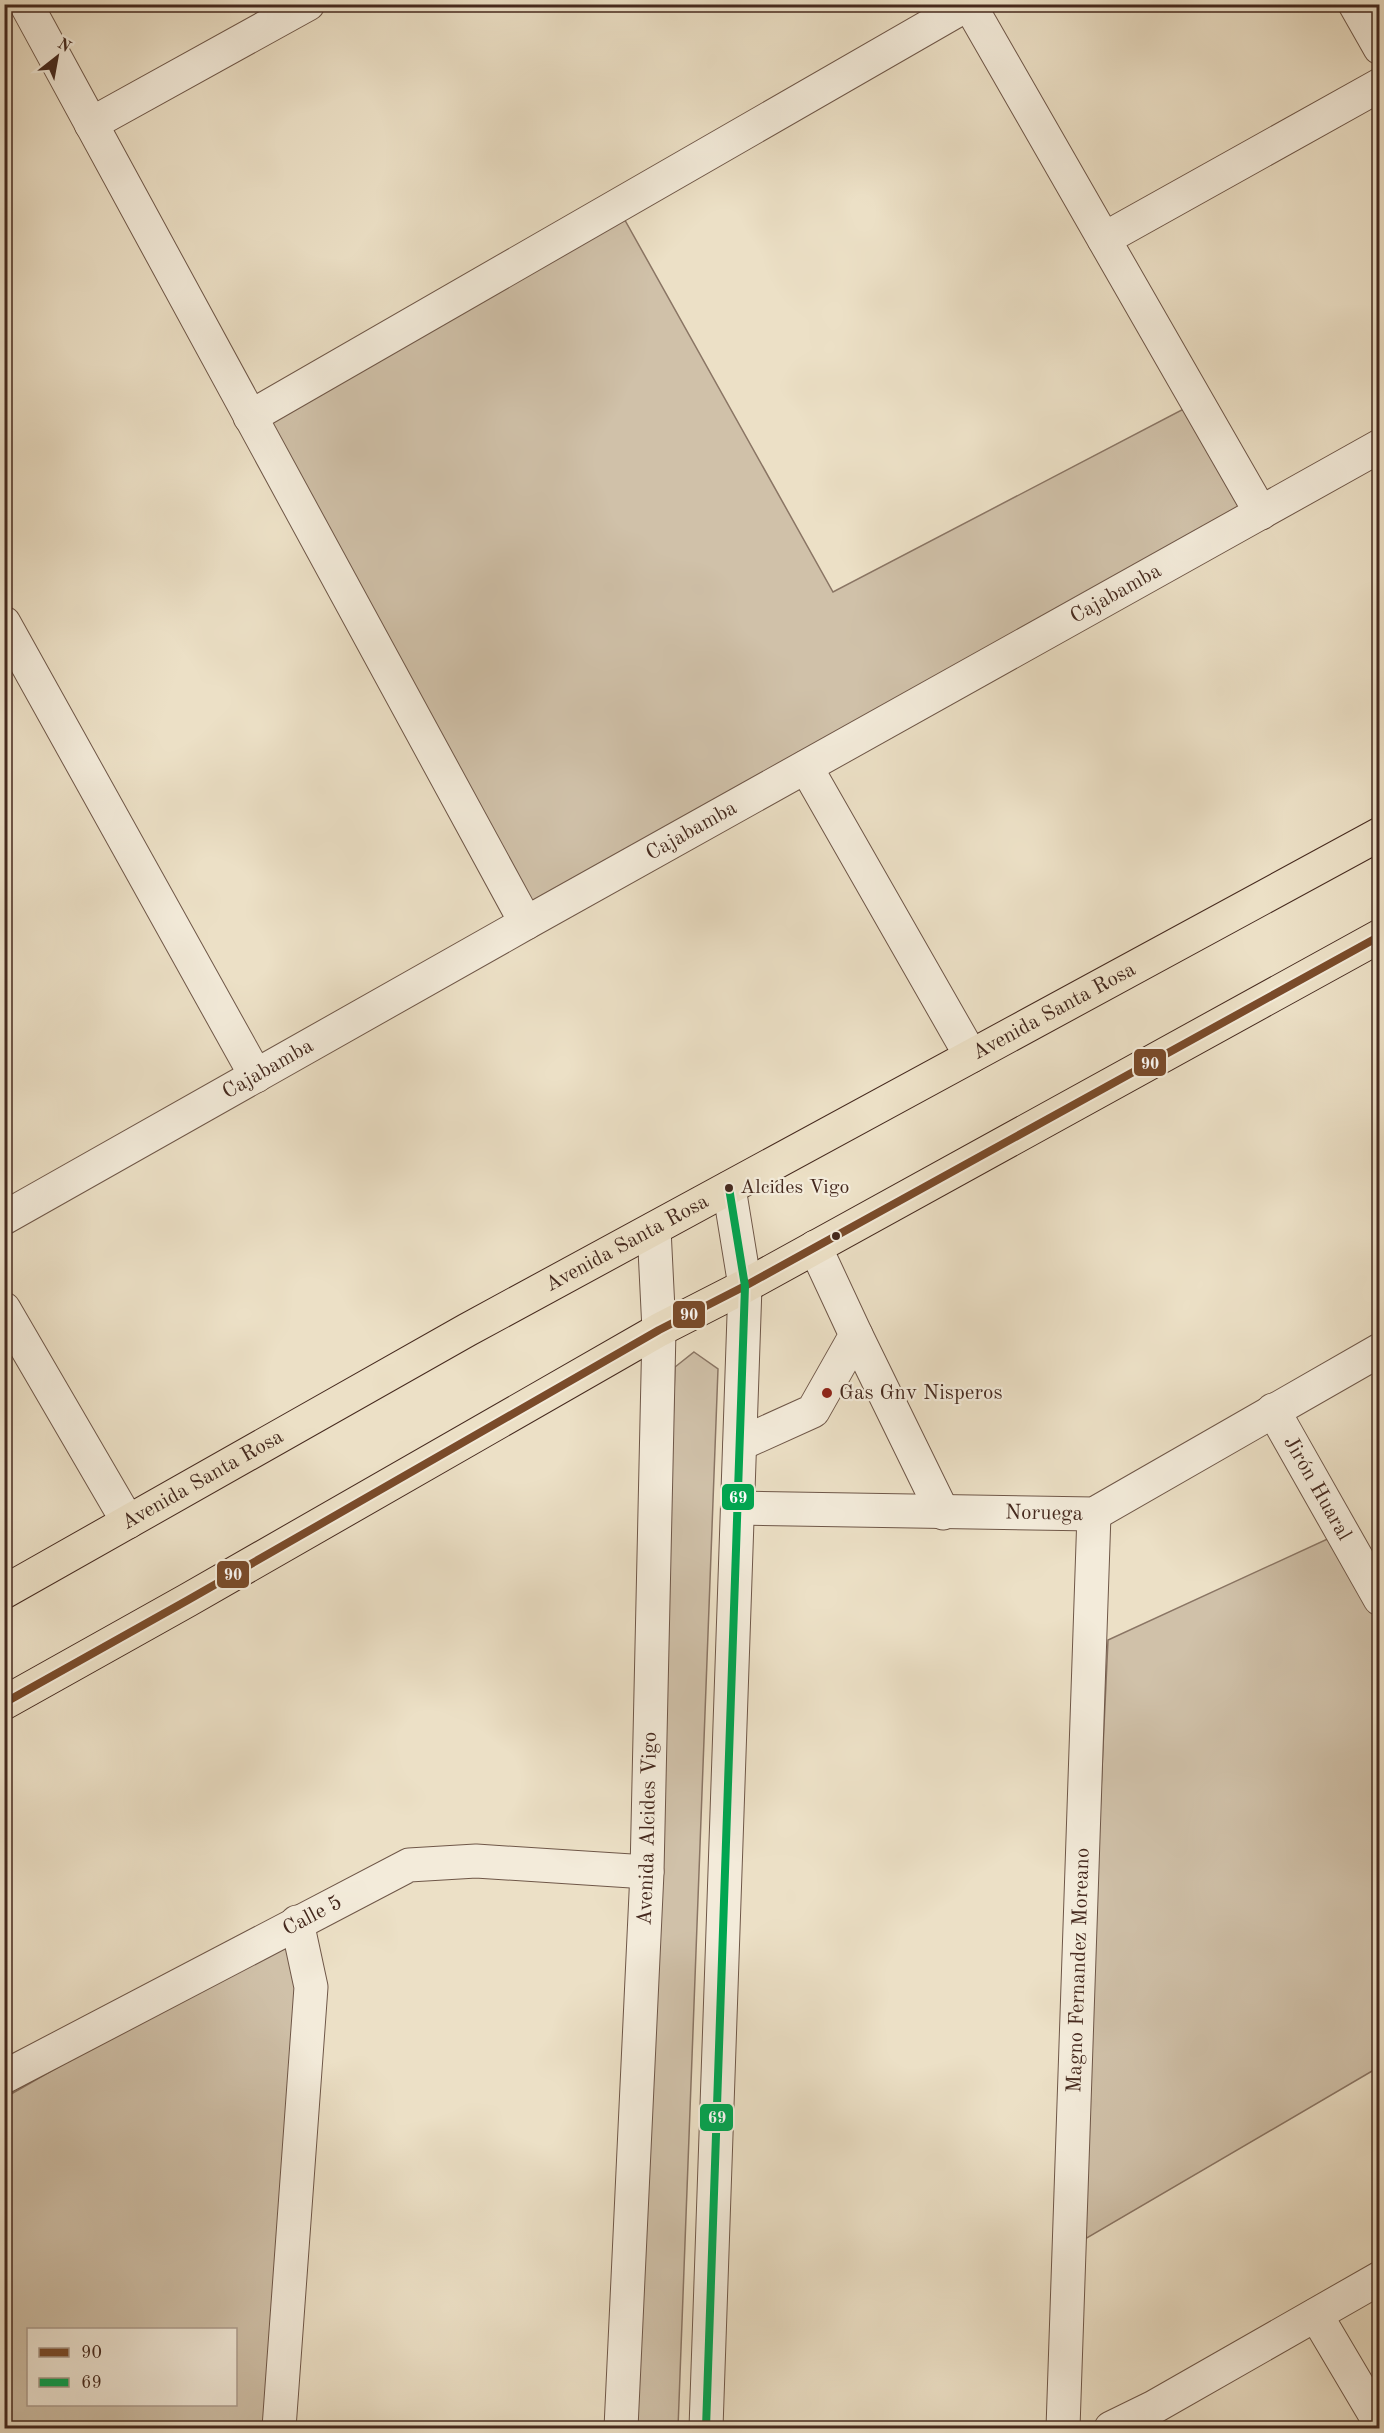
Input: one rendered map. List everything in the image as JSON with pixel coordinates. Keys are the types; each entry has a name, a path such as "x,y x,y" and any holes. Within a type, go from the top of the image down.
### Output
{"main road":[{"name":"Avenida Santa Rosa","path":"4,1592 457,1336 1380,834"},
{"path":"4,1703 659,1330 745,1286 1380,936"}],"street":[{"path":"26,4 526,922"},
{"path":"91,124 308,4"},
{"path":"250,417 968,4 1261,513"},
{"path":"1356,4 1380,48"},
{"path":"1104,239 1380,85"},
{"name":"Cajabamba","path":"4,1218 526,922 1380,446"},
{"path":"4,623 256,1076"},
{"path":"806,767 971,1056"},
{"path":"706,2428 745,1286 729,1188"},
{"name":"Avenida Alcides Vigo","path":"621,2428 647,1872 659,1330 654,1229"},
{"path":"815,1247 943,1513"},
{"path":"4,1309 128,1522"},
{"path":"740,1444 813,1411 856,1335"},
{"name":"Noruega","path":"738,1508 1094,1514 1380,1350"},
{"name":"Jirón Huaral","path":"1273,1410 1380,1599"},
{"name":"Magno Fernandez Moreano","path":"1063,2428 1094,1514"},
{"name":"Calle 5","path":"4,2077 409,1865 476,1861 647,1872"},
{"path":"279,2428 311,1987 297,1922"},
{"path":"1111,2428 1154,2408 1380,2278"},
{"path":"1316,2315 1380,2423"}],"shaded area":[{"path":"617,206 833,592 1197,402 1261,513 526,923 250,417"},
{"path":"694,1352 718,1369 678,2428 636,2428 675,1367"},
{"path":"1334,1536 1379,1622 1379,2067 1080,2242 1108,1640"},
{"path":"293,1933 304,1992 269,2428 5,2428 4,2098"}],"transit line":[{"name":"90","path":"4,1703 659,1330 745,1286 1380,936"},
{"name":"69","path":"706,2428 745,1286 729,1188"}],"place":[{"name":"Alcides Vigo","path":"729,1188"},
{"name":"Gas Gnv Nisperos","path":"827,1393"}]}
